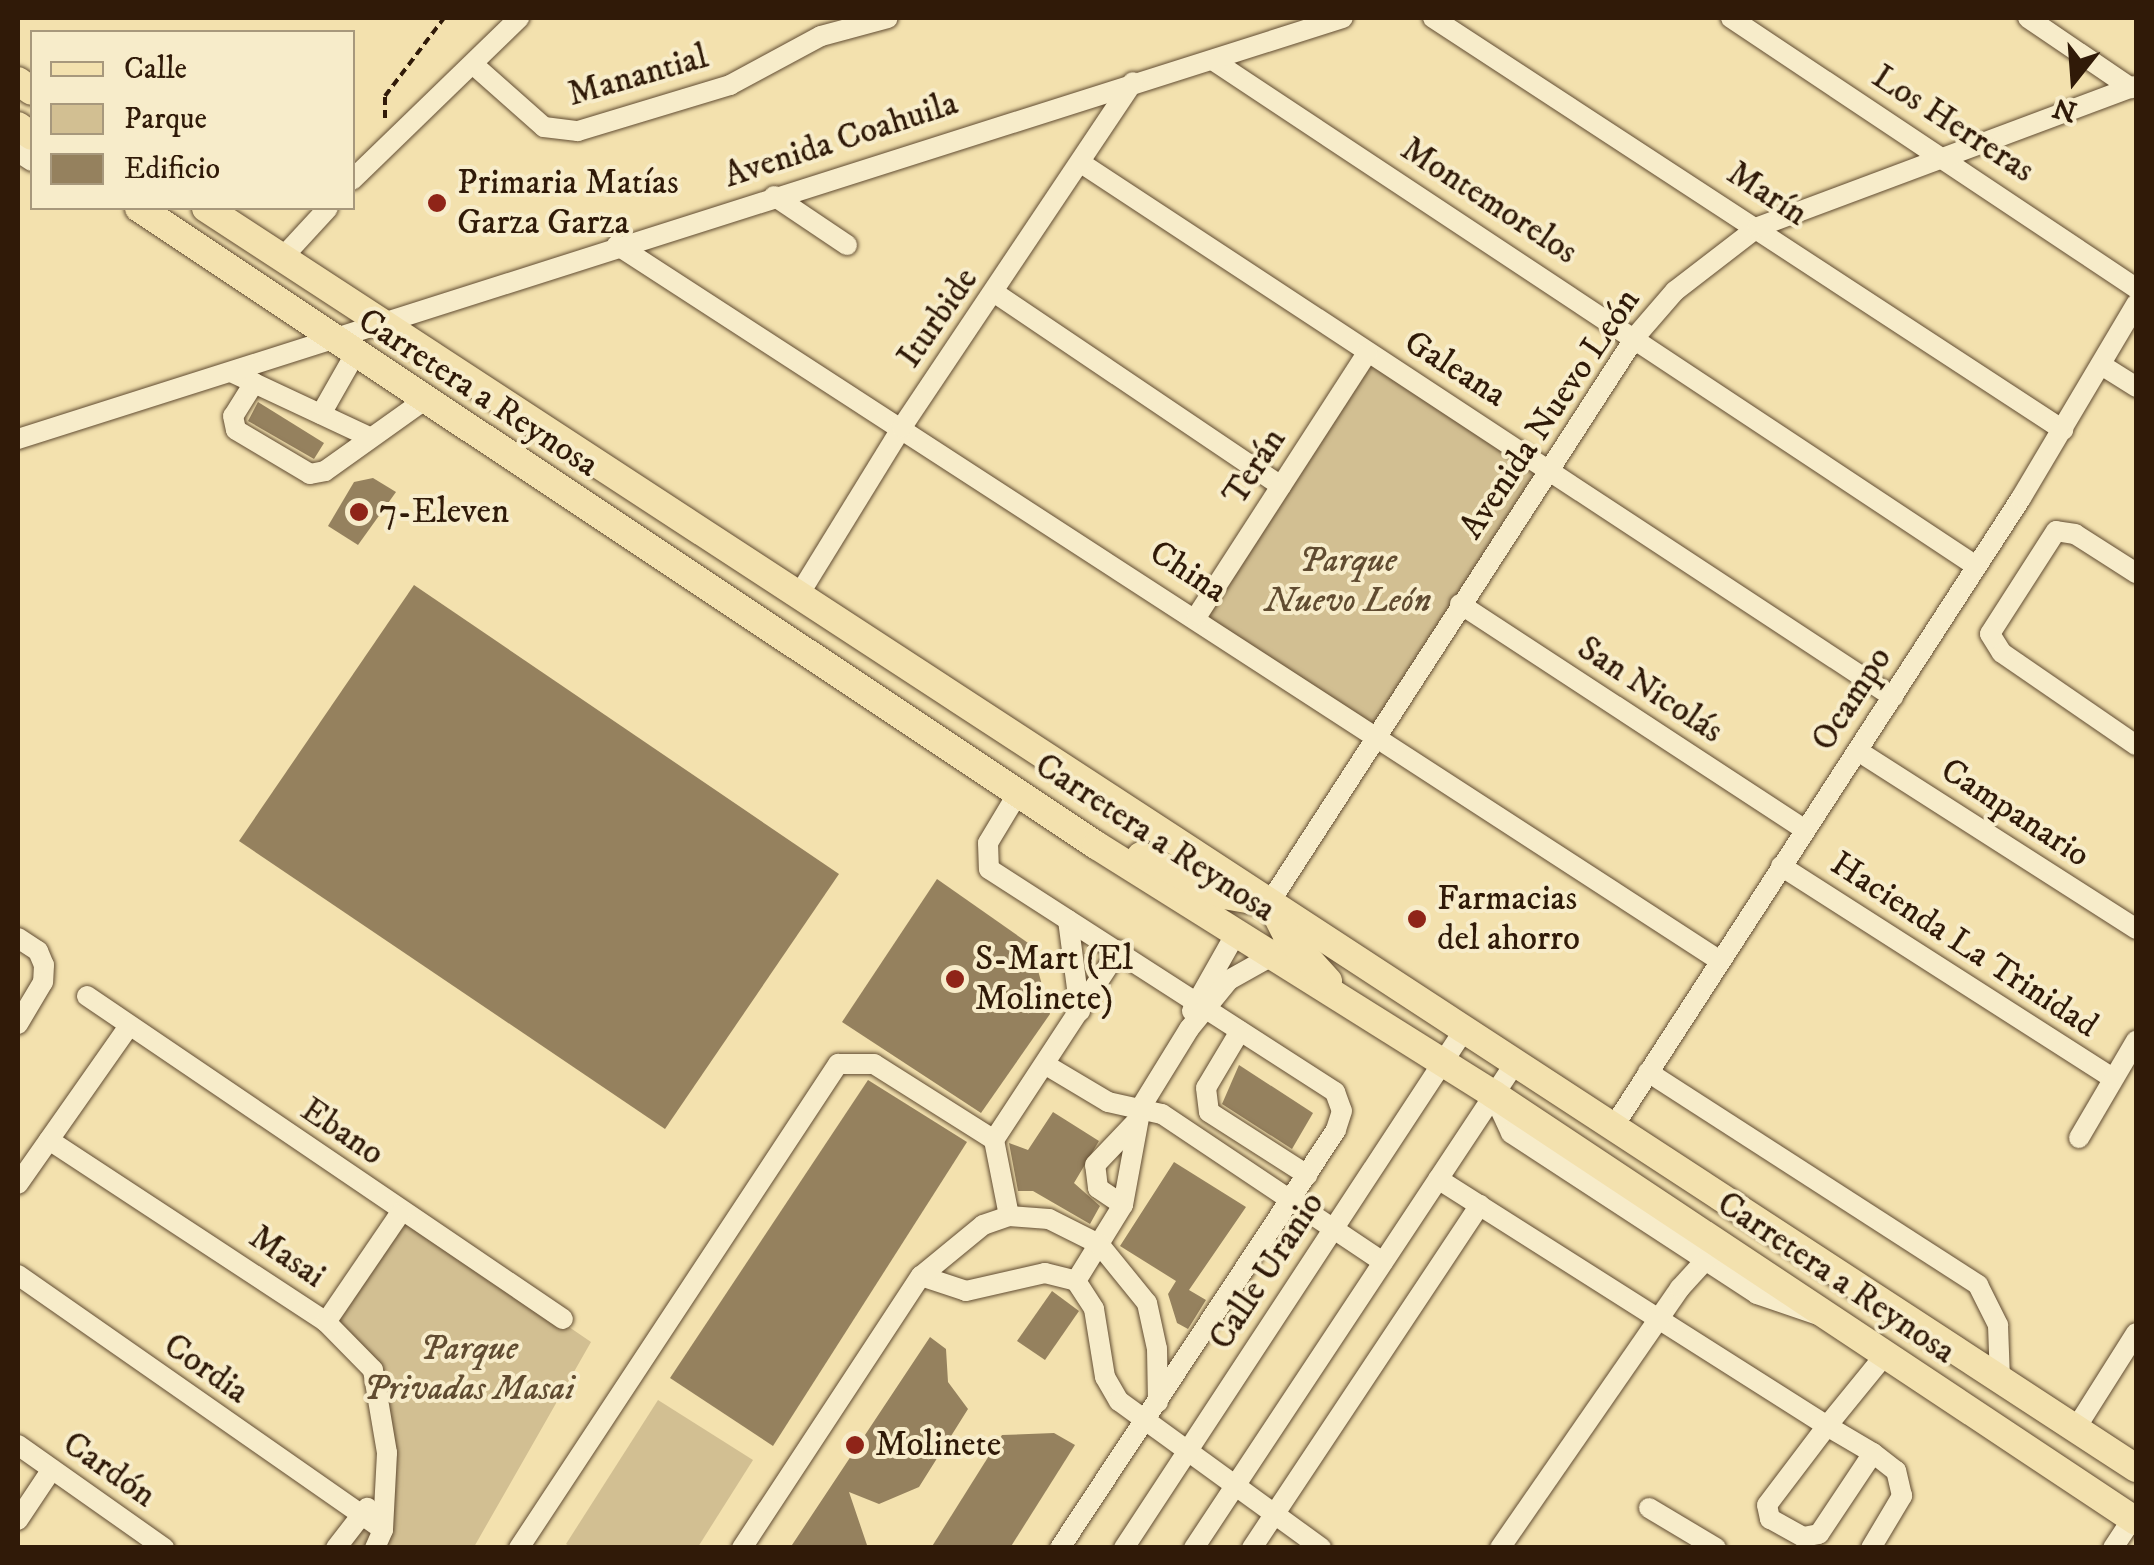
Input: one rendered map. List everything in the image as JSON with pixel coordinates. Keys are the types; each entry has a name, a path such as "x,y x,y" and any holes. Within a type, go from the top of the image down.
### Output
{"main road":[{"name":"Carretera a Reynosa","path":"142,210 343,349 1096,845 1270,958 1493,1094 1713,1253 1826,1317 2135,1517"},
{"name":"Carretera a Reynosa","path":"209,210 1464,1030 1843,1272 2136,1468"},
{"path":"1096,845 1150,859 1224,895 1270,902 1287,936 1354,1008"},
{"path":"1713,1253 1768,1241 1843,1272"}],"street":[{"path":"355,177 384,146 476,66 519,18"},
{"name":"Manantial","path":"476,66 522,113 544,127 578,132 730,84 821,36 888,18"},
{"name":"Avenida Coahuila","path":"18,439 233,372 343,349 384,326 617,245 1344,18"},
{"name":"Marín","path":"1433,18 1758,226 2063,430"},
{"name":"Los Herreras","path":"1731,18 2136,288"},
{"path":"2028,18 2134,87"},
{"name":"Montemorelos","path":"1214,61 1636,336 1976,566"},
{"name":"Iturbide","path":"800,593 902,426 1133,82"},
{"name":"Avenida Nuevo León","path":"1270,902 1636,336 1686,280 1758,226 2134,87"},
{"name":"Galeana","path":"1082,163 1368,352 1550,466 1892,697"},
{"path":"774,196 847,245"},
{"path":"281,258 326,210"},
{"name":"China","path":"617,245 1197,616 1719,960"},
{"path":"994,293 1281,486"},
{"name":"Ocampo","path":"1614,1126 2104,366 2136,304"},
{"path":"321,414 343,349"},
{"name":"Terán","path":"1197,616 1368,352"},
{"path":"2104,366 2136,387"},
{"path":"233,372 367,436"},
{"path":"254,382 233,416 236,430 289,467 325,471 367,436 423,401"},
{"path":"2136,574 2065,530 2048,538 1992,625 1992,644 2136,745"},
{"name":"San Nicolás","path":"1460,604 1805,830"},
{"name":"Campanario","path":"1858,751 2136,929"},
{"path":"1018,793 988,843 986,861 998,877 1119,950 1340,1101 1336,1130 1060,1548"},
{"name":"Hacienda La Trinidad","path":"1781,866 2112,1078"},
{"path":"1068,920 1080,1011"},
{"path":"1123,1205 1098,1188 1095,1166 1138,1115 1202,1006 1235,935"},
{"path":"18,938 38,951 43,982 18,1024"},
{"path":"1009,1216 994,1140 1119,950"},
{"path":"1202,1006 1240,970 1270,958"},
{"name":"Ebano","path":"86,996 562,1319"},
{"path":"18,1184 129,1026"},
{"name":"Calle Uranio","path":"1124,1548 1464,1030"},
{"path":"1240,1031 1206,1088 1209,1112 1307,1175"},
{"path":"2079,1138 2136,1041"},
{"path":"1194,1548 1516,1063"},
{"path":"519,1548 838,1064 874,1064 994,1140"},
{"path":"1046,1065 1095,1096 1138,1115 1290,1201 1383,1262"},
{"path":"1648,1072 1978,1284 1998,1324 2000,1378"},
{"path":"1076,1281 1123,1205 1138,1115"},
{"name":"Masai","path":"50,1140 326,1322 374,1370 384,1413 384,1494 379,1539"},
{"path":"1438,1179 1873,1453 1896,1472 1902,1496 1872,1548"},
{"path":"1252,1548 1480,1206"},
{"path":"326,1322 401,1212"},
{"path":"742,1548 922,1276 959,1238 1009,1216 1049,1219 1099,1244 1147,1304 1158,1349 1158,1402"},
{"path":"1500,1548 1659,1319 1713,1253"},
{"path":"922,1276 966,1292 1045,1273 1076,1281 1101,1328 1110,1390 1145,1421 1321,1548"},
{"name":"Cordia","path":"18,1274 356,1516 379,1539"},
{"path":"2076,1428 2136,1333"},
{"path":"1873,1453 1819,1534 1803,1537 1770,1519 1767,1505 1884,1356"},
{"name":"Cardón","path":"18,1444 160,1547"},
{"path":"18,1520 52,1469"},
{"path":"336,1548 356,1516 384,1494"},
{"path":"1650,1508 1716,1548"},
{"path":"2113,1548 2135,1517"}],"path":[{"path":"384,146 385,96 444,18"}],"green space":[{"name":"Parque Nuevo León","path":"1367,353 1550,466 1377,736 1197,616"},
{"name":"Parque Privadas Masai","path":"401,1212 591,1342 474,1547 337,1547 357,1515 384,1494 373,1370 326,1322"},
{"path":"658,1400 753,1460 698,1547 566,1544"}],"building":[{"path":"258,402 324,443 314,459 248,421"},
{"name":"7-Eleven","path":"373,478 396,492 358,545 328,526 354,482"},
{"path":"414,585 839,874 665,1129 239,841"},
{"name":"S-Mart (El Molinete)","path":"937,879 1031,945 1050,1014 981,1113 842,1022"},
{"path":"1239,1065 1313,1113 1292,1149 1222,1104"},
{"path":"868,1080 967,1142 773,1446 670,1378"},
{"path":"1053,1112 1099,1141 1074,1183 1100,1206 1090,1224 1033,1191 1018,1191 1009,1143 1028,1150"},
{"path":"1174,1162 1246,1207 1189,1290 1206,1300 1188,1329 1177,1323 1168,1294 1176,1281 1120,1246"},
{"path":"1052,1291 1079,1311 1045,1360 1017,1341"},
{"path":"930,1337 946,1349 948,1382 968,1409 919,1487 879,1504 849,1492 868,1548 790,1548"},
{"path":"1054,1433 1075,1445 1010,1548 931,1548 1002,1435"}],"place":[{"name":"Primaria Matías Garza Garza","path":"437,203"},
{"name":"7-Eleven","path":"359,512"},
{"name":"Farmacias del ahorro","path":"1417,919"},
{"name":"S-Mart (El Molinete)","path":"955,979"},
{"name":"Molinete","path":"855,1445"}]}
